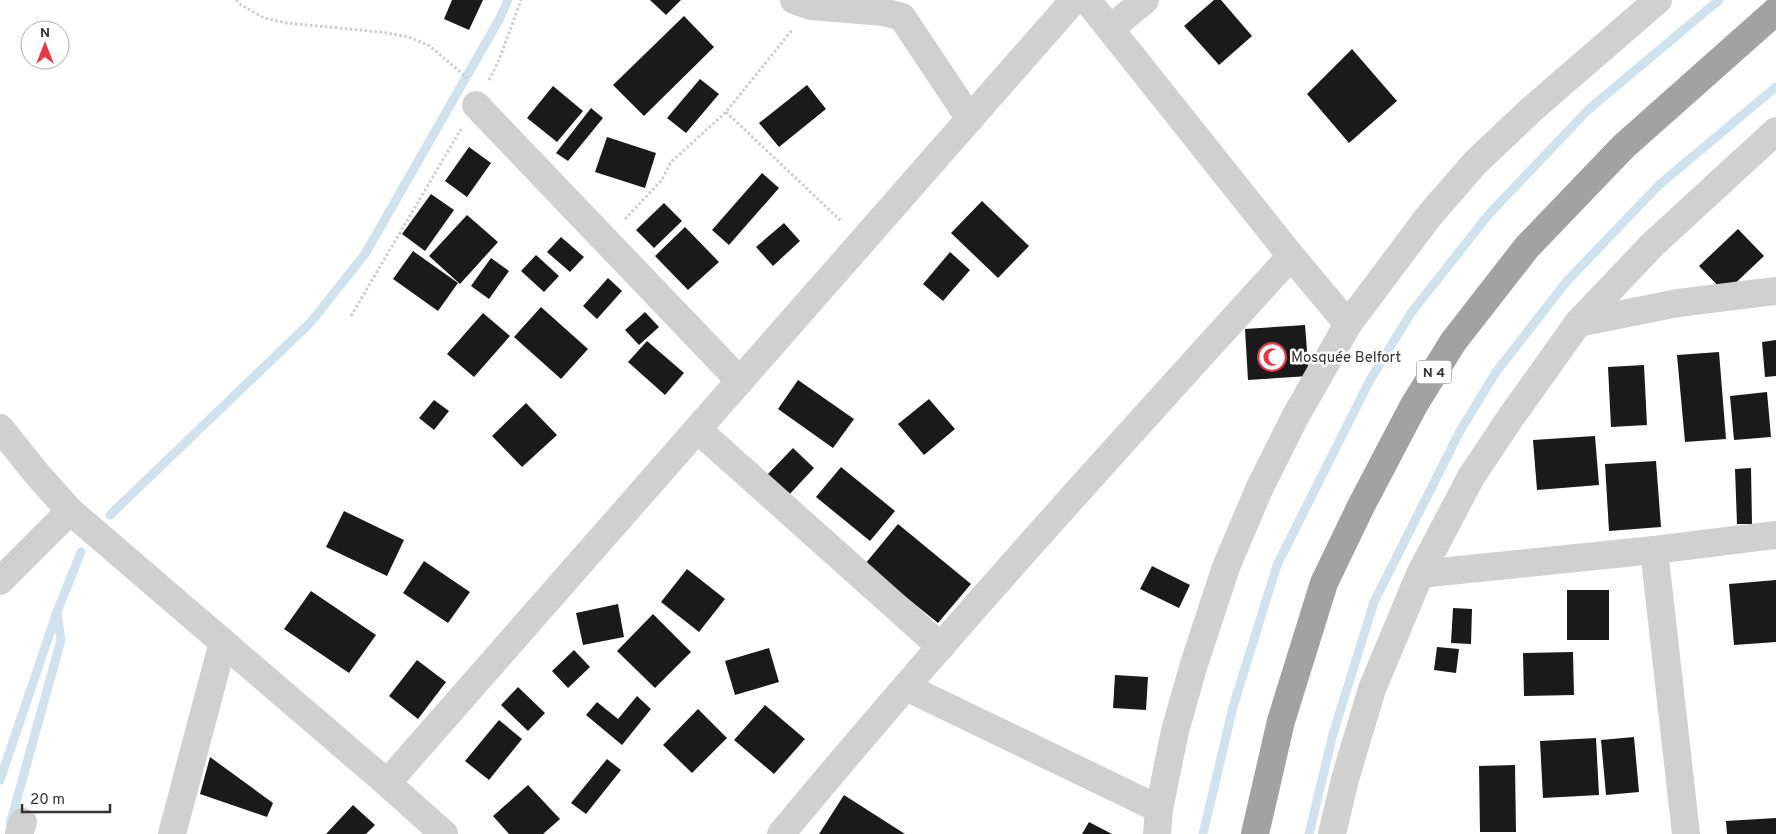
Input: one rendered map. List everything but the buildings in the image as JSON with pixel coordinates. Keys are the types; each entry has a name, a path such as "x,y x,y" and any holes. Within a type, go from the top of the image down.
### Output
{"highway":[{"name":"N 4","path":"1255,834 1281,721 1324,583 1361,506 1414,405 1453,342 1527,247 1624,146 1776,11"}],"street":[{"path":"387,783 1074,0"},
{"path":"1087,0 1291,256 1348,324"},
{"path":"1110,29 1146,0"},
{"path":"906,687 1158,822 1178,721 1194,664 1226,567 1260,487 1294,419 1348,324 1429,216 1475,163 1532,109 1658,0"},
{"path":"802,3 884,12 902,17 970,119"},
{"path":"476,106 740,381"},
{"path":"1332,834 1344,779 1372,689 1420,574 1471,477 1578,323 1652,245 1776,131"},
{"path":"781,834 906,687 1109,455 1291,256"},
{"path":"1578,323 1678,303 1776,291"},
{"path":"0,428 70,512 444,834"},
{"path":"698,430 941,647"},
{"path":"0,581 70,512"},
{"path":"1420,574 1654,550 1776,535"},
{"path":"1654,550 1686,834"},
{"path":"172,834 223,642"}],"path":[{"path":"236,0 264,18 287,23 381,32 409,37 430,46 457,69"},
{"path":"351,316 476,106 499,60 522,0"},
{"path":"604,240 661,181 671,162 726,112 802,3"},
{"path":"726,112 862,242"}],"waterway":[{"path":"110,515 311,322 365,254 500,18 508,0"},
{"path":"1203,834 1233,707 1277,565 1370,380 1411,313 1489,214 1589,109 1719,0"},
{"path":"1309,834 1333,734 1374,602 1460,431 1496,372 1567,281 1660,184 1776,87"},
{"path":"0,780 57,612 81,552"},
{"path":"10,824 61,640 57,614"}],"place":[{"name":"Mosquée Belfort","path":"1272,357"}]}
